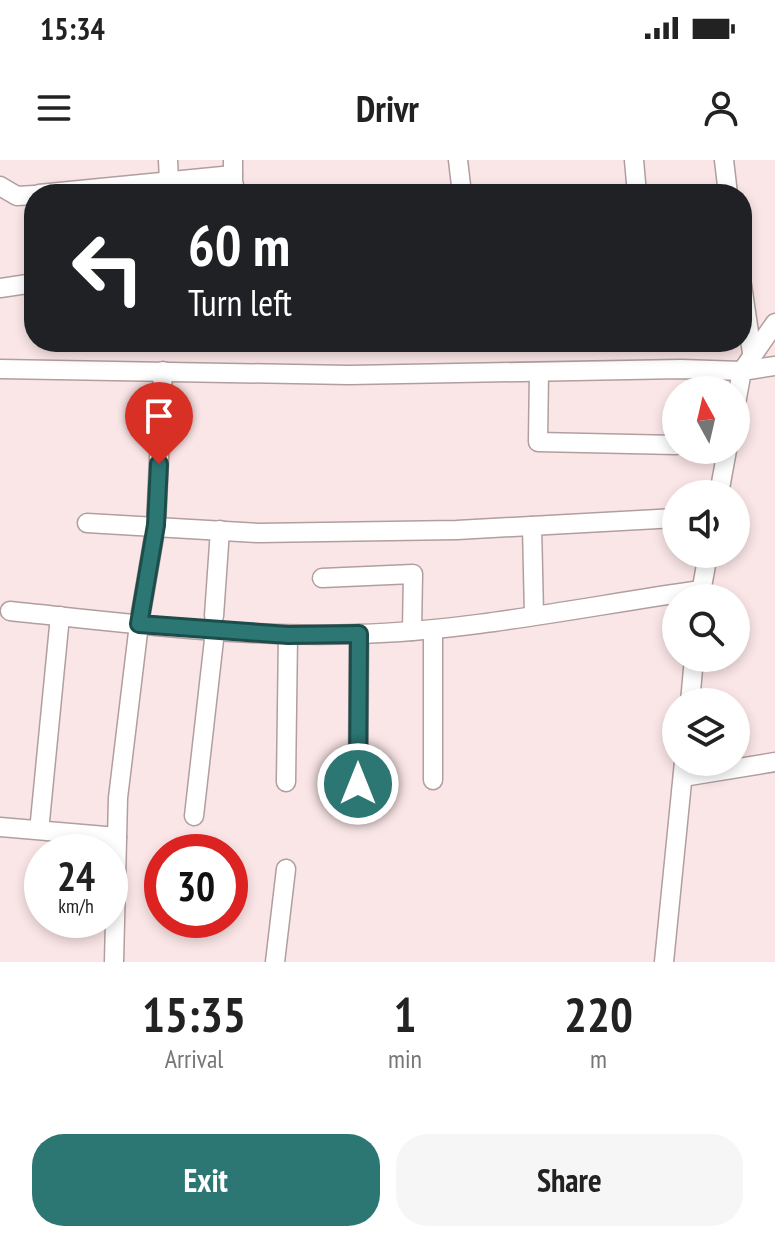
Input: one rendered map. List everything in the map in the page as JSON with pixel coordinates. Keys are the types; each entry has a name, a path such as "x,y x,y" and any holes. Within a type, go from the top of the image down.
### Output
{"street":[{"path":"168,160 169,181"},
{"path":"458,160 461,184"},
{"path":"634,160 640,184"},
{"path":"724,160 727,184"},
{"path":"139,184 234,176"},
{"path":"0,186 17,196 24,195"},
{"path":"0,288 24,284"},
{"path":"741,376 752,353 775,323"},
{"path":"0,369 349,375 681,369 742,371 775,366"},
{"path":"117,834 118,798 139,624 156,525 163,371"},
{"path":"539,372 538,442 662,445"},
{"path":"87,523 258,533 457,530 662,519"},
{"path":"532,526 534,615"},
{"path":"194,816 215,624 220,530"},
{"path":"322,578 413,574 412,631"},
{"path":"10,611 139,624 215,624 288,635 359,634 433,630 662,599"},
{"path":"40,821 60,616"},
{"path":"433,630 433,780"},
{"path":"358,784 359,634"},
{"path":"286,782 288,635"},
{"path":"750,764 775,762"},
{"path":"664,962 683,776"},
{"path":"0,827 82,834"},
{"path":"275,962 286,869"},
{"path":"114,962 115,938"}],"route":[{"path":"159,464 156,525 139,624 288,635 359,634 358,784"}]}
